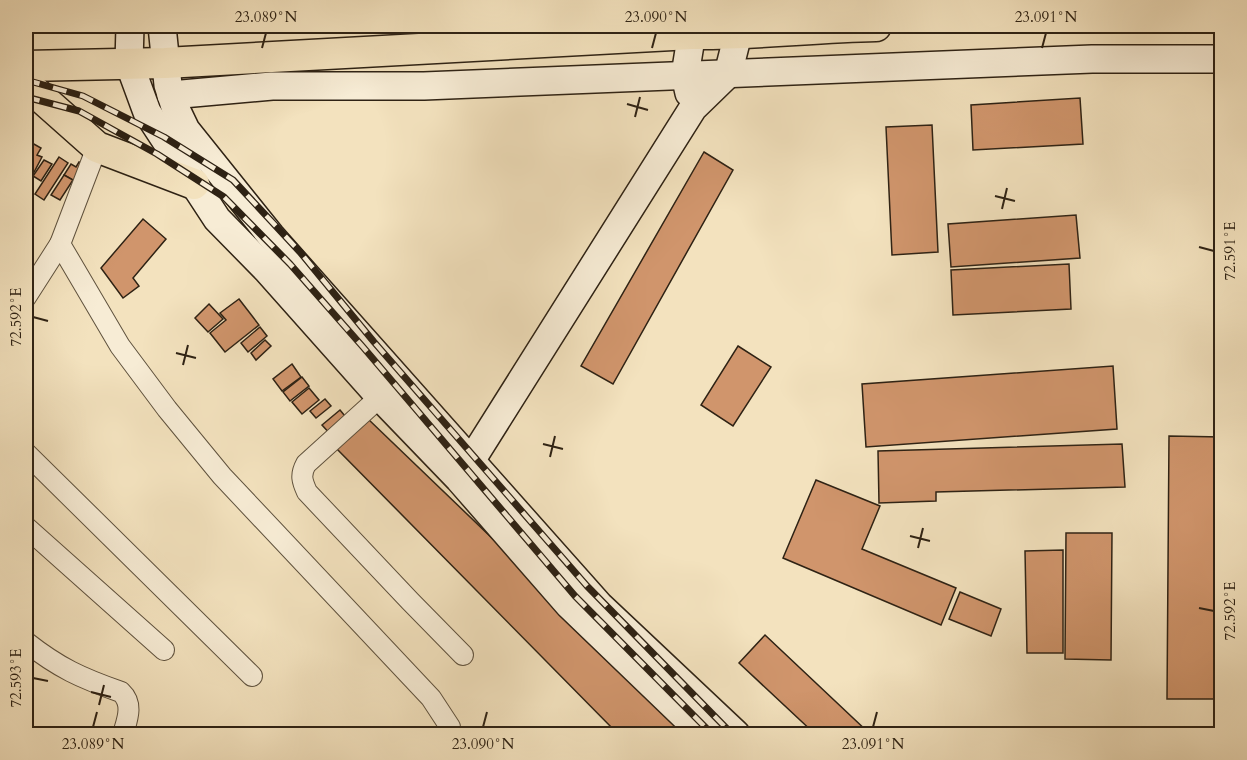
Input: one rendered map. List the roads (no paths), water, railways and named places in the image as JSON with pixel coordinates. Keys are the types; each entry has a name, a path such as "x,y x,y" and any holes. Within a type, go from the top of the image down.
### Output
{"main road":[{"path":"26,66 165,63 692,30 876,26"},
{"path":"26,84 97,147 194,184"}],"street":[{"path":"130,26 129,63 147,112 217,219 267,270 380,398 465,470 598,605 735,735"},
{"path":"162,26 165,63 171,95 186,130 465,470 569,605 703,735"},
{"path":"692,30 685,75 693,108"},
{"path":"465,470 693,108 728,74 740,30"},
{"path":"171,95 272,86 424,86 1092,60 1221,59"},
{"path":"26,297 60,244 97,147"},
{"path":"60,244 120,346 166,409 222,476 431,698 451,732"},
{"path":"380,398 306,464 302,471 302,481 307,492 463,655"},
{"path":"26,453 252,676"},
{"path":"26,527 164,650"},
{"path":"26,642 72,674 121,692 128,698 129,706 123,735"}],"railway":[{"path":"26,80 83,96 164,137 233,180 300,252 374,342 587,586 732,734"},
{"path":"26,97 79,111 157,154 224,197 290,264 575,596 712,734"}]}
